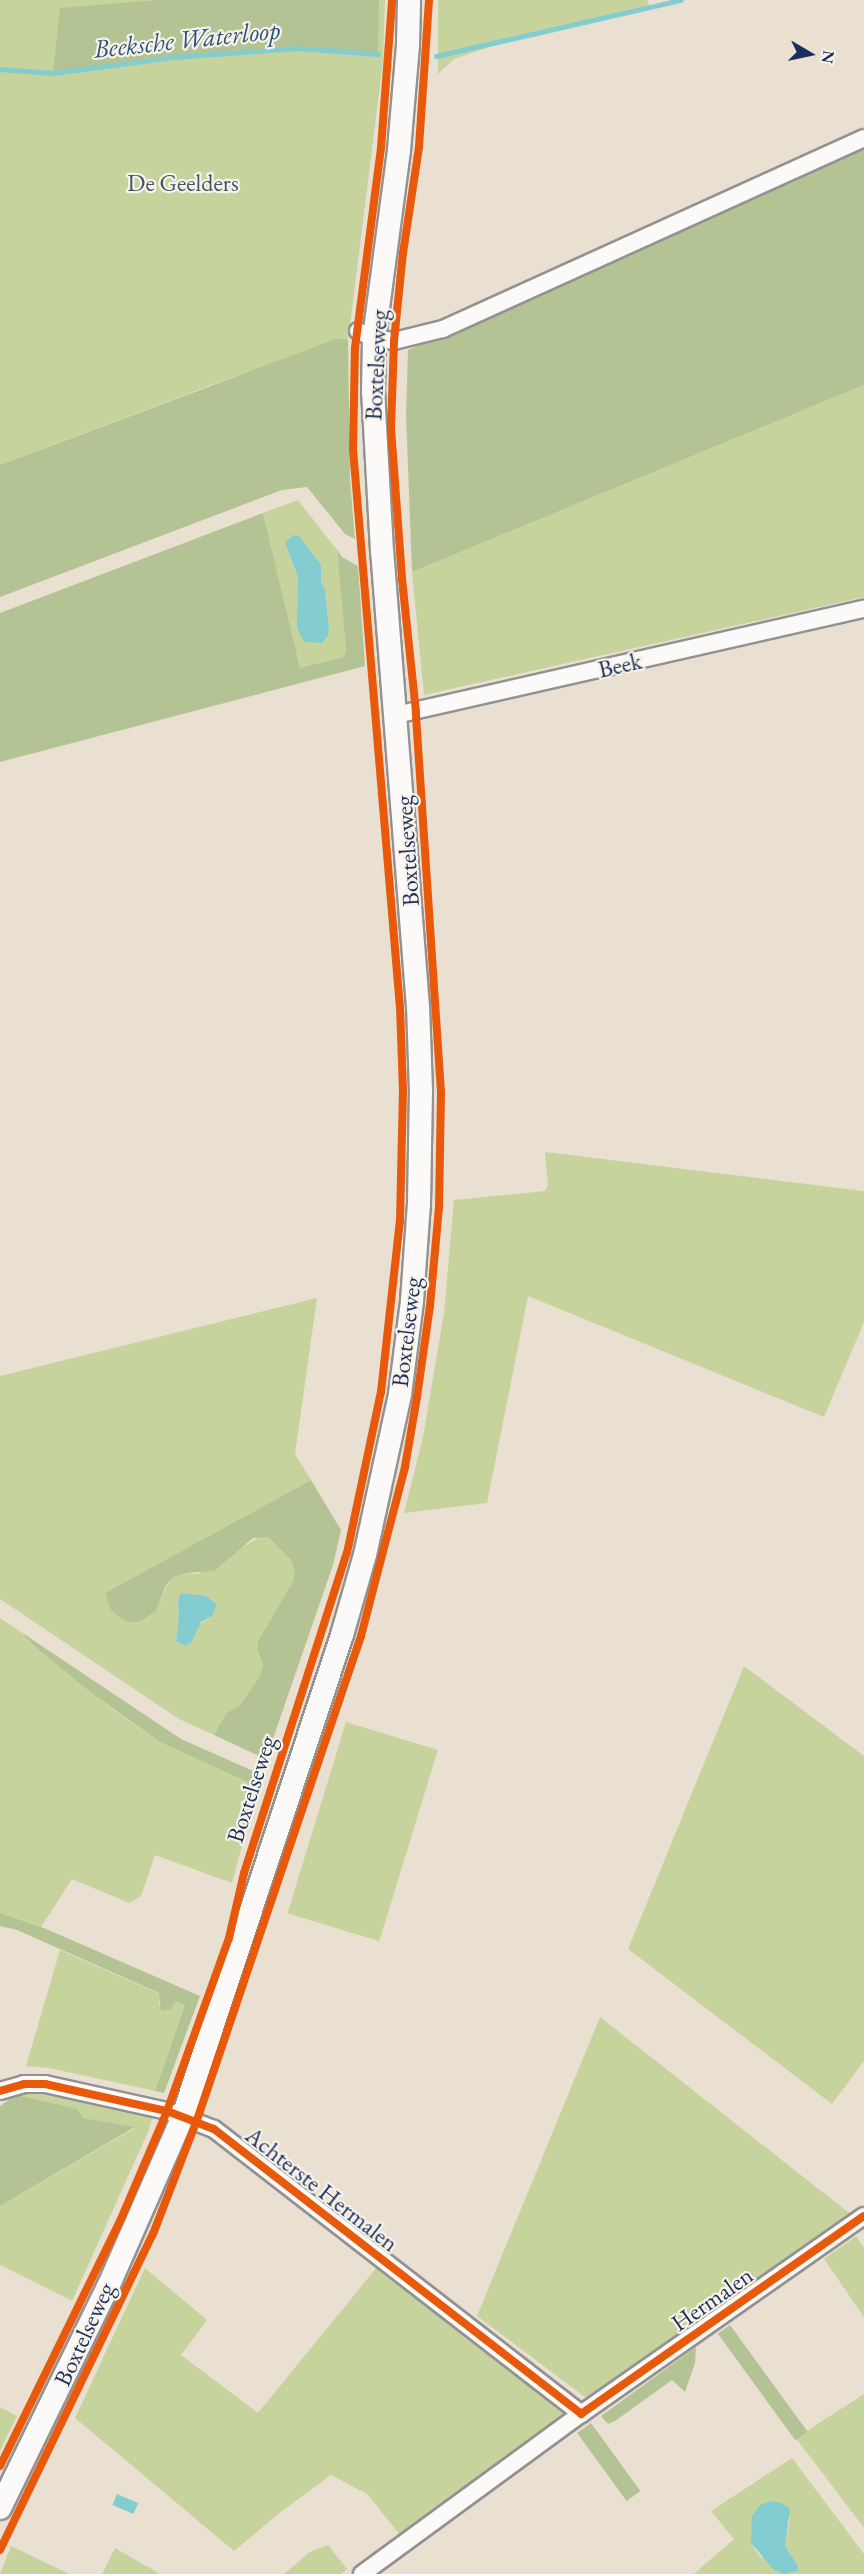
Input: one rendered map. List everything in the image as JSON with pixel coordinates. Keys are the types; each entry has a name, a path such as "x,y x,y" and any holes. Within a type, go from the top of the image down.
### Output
{"main road":[{"name":"Boxtelseweg","path":"0,2508 108,2287 183,2116 342,1635 365,1556 400,1394 412,1301 419,1203 421,1091 418,1006 366,334 399,150 408,45 409,0"}],"street":[{"path":"366,334 394,341 443,329 864,138"},
{"name":"Beek","path":"396,715 864,609"},
{"name":"Achterste Hermalen","path":"0,2091 24,2084 45,2084 183,2116 214,2129 581,2414"},
{"name":"Hermalen","path":"362,2574 581,2414 864,2216"}],"green space":[{"name":"De Geelders","path":"0,0 385,0 383,61 348,341 345,339 211,385 0,465"},
{"path":"159,0 379,0 378,54 298,48 175,57 53,73 60,8"},
{"path":"438,0 647,0 650,7 518,37 454,59 438,74"},
{"path":"864,148 864,385 412,572 406,414 408,350"},
{"path":"336,339 348,341 350,480 355,539 345,534 307,487 282,490 0,597 0,465"},
{"path":"864,385 864,597 424,695 412,572"},
{"path":"298,500 337,550 346,650 344,657 300,669 263,513","holes":["286,545 321,565 321,582 325,590 329,628 328,636 322,643 299,592 298,577"]},
{"path":"263,513 300,668 344,657 346,650 337,550 342,557 358,566 365,666 0,762 0,613"},
{"path":"545,1152 864,1191 864,1322 824,1417 528,1296 487,1503 404,1513 423,1437 444,1313 454,1200 545,1191 548,1186"},
{"path":"317,1298 295,1454 311,1480 105,1593 156,1611 167,1585 174,1577 186,1573 198,1574 261,1536 268,1537 291,1560 295,1572 292,1583 258,1641 257,1649 263,1664 260,1676 239,1706 226,1713 214,1735 179,1719 0,1599 0,1376","holes":["178,1601 212,1616 176,1641"]},
{"path":"311,1480 341,1530 333,1565 266,1759 214,1735 226,1713 239,1706 260,1676 263,1664 257,1649 258,1641 292,1583 295,1572 291,1560 268,1537 253,1538 214,1571 186,1573 174,1577 166,1585 156,1611 139,1622 126,1622 118,1616 111,1610 105,1593"},
{"path":"0,1618 21,1632 35,1647 114,1710 160,1742 258,1787 232,1883 155,1855 141,1896 129,1903 72,1879 41,1927 0,1913"},
{"path":"21,1632 181,1739 262,1775 258,1787 160,1742 93,1694 35,1647"},
{"path":"744,1666 864,1756 864,2061 832,2104 628,1949"},
{"path":"346,1722 438,1750 379,1941 288,1913"},
{"path":"0,1913 44,1928 200,1996 164,2093 155,2091 185,2005 175,2001 171,2009 161,2011 159,1993 17,1930 0,1926"},
{"path":"60,1950 160,1994 159,2005 175,2000 185,2005 155,2091 49,2068 26,2066"},
{"path":"600,2017 853,2216 589,2400 477,2316"},
{"path":"33,2088 153,2116 148,2132 72,2301 0,2265 0,2206 135,2128 83,2118 21,2096 10,2099"},
{"path":"21,2096 77,2109 83,2118 135,2127 0,2206 0,2106 10,2099"},
{"path":"856,2236 864,2248 864,2317 824,2259"},
{"path":"377,2267 563,2409 565,2414 563,2420 401,2536 367,2494 331,2475 282,2511 234,2551 75,2418 145,2268 207,2320 181,2355 258,2413"},
{"path":"730,2325 808,2432 795,2441 718,2334"},
{"path":"696,2347 695,2363 685,2392 672,2380 615,2421 608,2424 601,2416"},
{"path":"864,2394 864,2528 796,2438"},
{"path":"0,2407 17,2416 0,2451"},
{"path":"591,2423 640,2491 627,2501 577,2433"},
{"path":"792,2458 864,2554 864,2574 694,2574 734,2539 711,2511","holes":["790,2518 785,2546 798,2566 760,2557 751,2543"]},
{"path":"328,2545 347,2569 341,2574 284,2574 310,2552"},
{"path":"11,2546 69,2574 0,2574"},
{"path":"115,2548 160,2574 102,2574"}],"water":[{"path":"294,535 300,537 321,565 321,582 325,590 329,628 328,636 322,643 304,642 297,627 298,577 286,545 286,541"},
{"path":"181,1593 206,1596 216,1606 212,1616 201,1622 191,1643 185,1646 176,1641 178,1601"},
{"path":"117,2494 138,2503 133,2514 112,2505"},
{"path":"771,2501 782,2503 790,2509 785,2546 798,2566 797,2571 784,2574 773,2569 751,2543 752,2516 760,2505"}],"waterway":[{"name":"Beeksche Waterloop","path":"436,56 681,0"},
{"name":"Beeksche Waterloop","path":"0,69 53,73 175,57 298,48 378,54"}],"cycle path":[{"path":"0,2466 121,2219 167,2111 229,1938 244,1873 347,1553 381,1392 400,1221 403,1092 400,1008 353,450 355,348 381,148 392,0"},
{"path":"0,2550 153,2234 197,2120 361,1636 405,1467 417,1397 430,1306 439,1208 441,1092 416,712 402,578 391,428 394,341 403,253 419,147 429,0"},
{"path":"0,2091 24,2084 45,2084 167,2111 214,2129 581,2414 864,2216"}]}
